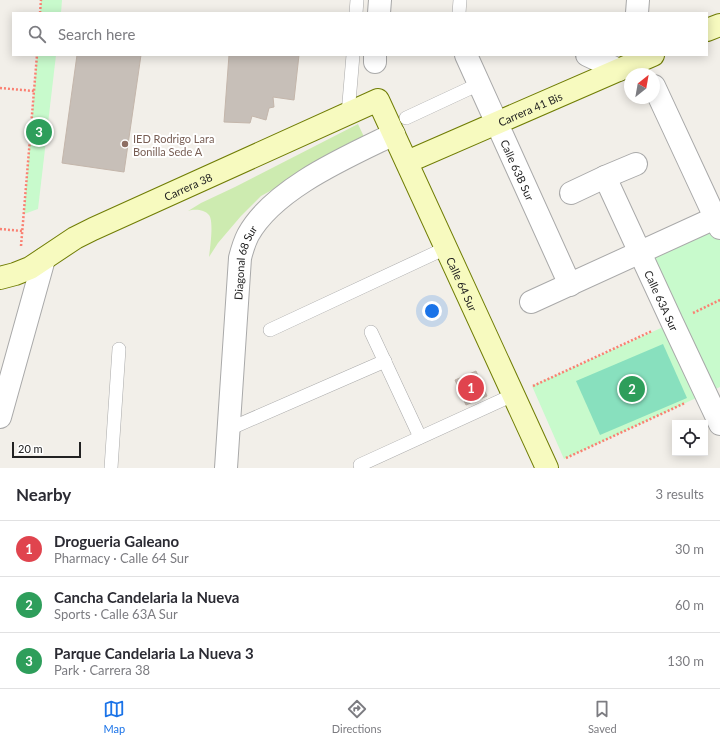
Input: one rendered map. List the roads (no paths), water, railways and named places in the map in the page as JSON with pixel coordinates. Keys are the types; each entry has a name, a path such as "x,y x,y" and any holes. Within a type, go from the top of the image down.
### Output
{"street":[{"path":"379,12 380,0"},
{"path":"636,12 638,0"},
{"path":"708,30 720,24"},
{"name":"Calle 63B Sur","path":"469,56 479,84 570,285"},
{"path":"593,56 638,63"},
{"name":"Carrera 41 Bis","path":"407,162 638,63"},
{"path":"531,302 640,252 718,223 660,99"},
{"name":"Carrera 38","path":"10,275 30,268 75,238 93,229 378,100"},
{"name":"Calle 64 Sur","path":"378,100 400,126 407,162 546,468"},
{"name":"Diagonal 68 Sur","path":"226,468 240,258 243,246 249,234 272,206 289,192 335,163 400,126"},
{"path":"571,193 636,164"},
{"name":"Calle 63A Sur","path":"605,177 720,424"},
{"path":"0,417 44,259"}],"lane":[{"path":"356,12 357,0"},
{"path":"459,12 460,0"},
{"path":"348,114 353,56"},
{"path":"400,126 479,84"},
{"path":"270,330 446,248"},
{"path":"371,332 420,437"},
{"path":"111,468 119,349"},
{"path":"229,429 385,361"},
{"path":"360,465 513,395"}],"place":[{"name":"Parque Candelaria La Nueva 3","path":"39,132"},
{"name":"IED Rodrigo Lara Bonilla Sede A","path":"125,144"},
{"name":"Drogueria Galeano","path":"471,388"},
{"name":"Cancha Candelaria la Nueva","path":"632,389"}]}
